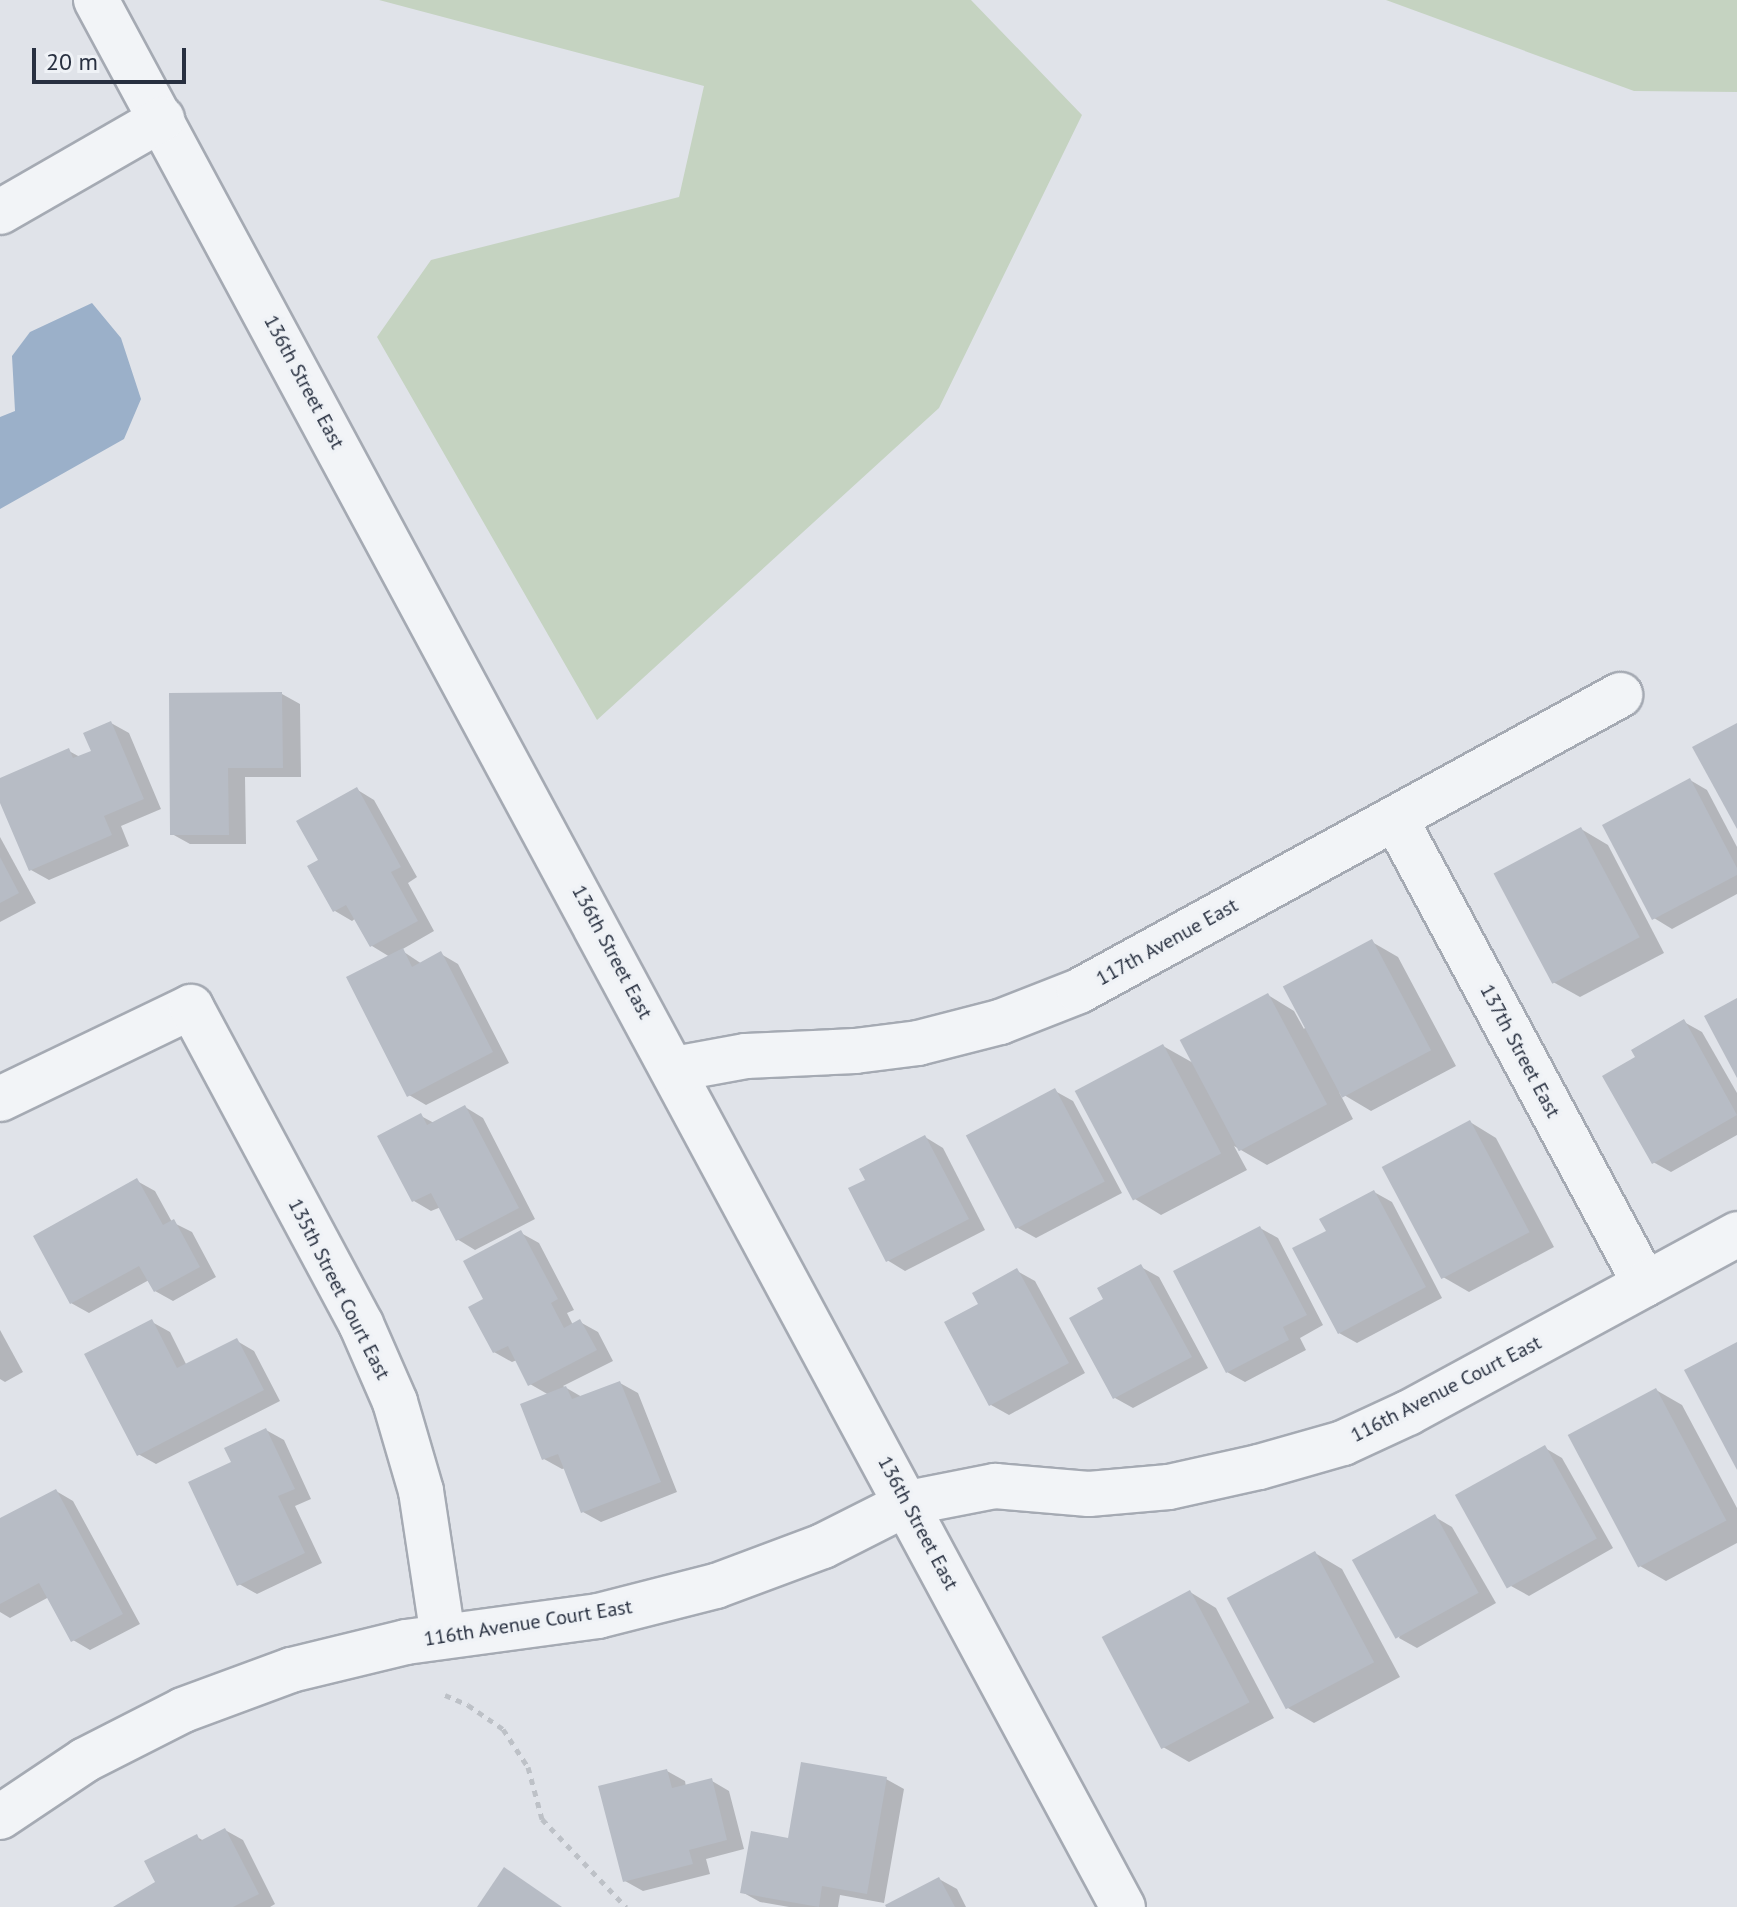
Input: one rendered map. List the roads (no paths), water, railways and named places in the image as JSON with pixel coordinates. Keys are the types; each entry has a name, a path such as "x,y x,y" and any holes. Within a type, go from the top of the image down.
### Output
{"street":[{"name":"136th Street East","path":"96,0 675,1069 1123,1907"},
{"path":"0,212 162,119"},
{"name":"117th Avenue East","path":"675,1069 746,1056 855,1051 918,1043 1000,1022 1079,991 1620,695"},
{"name":"137th Street East","path":"1395,818 1645,1284"},
{"name":"135th Street Court East","path":"0,1099 191,1007 361,1324 395,1402 421,1491 443,1636"},
{"name":"116th Avenue Court East","path":"0,1817 85,1760 183,1710 291,1670 392,1644 598,1616 716,1586 823,1546 908,1503 995,1486 1089,1494 1169,1487 1259,1467 1343,1443 1408,1413 1737,1234"}],"water":[{"path":"92,303 121,338 141,399 124,439 0,509 0,417 15,411 12,356 30,332"}]}
